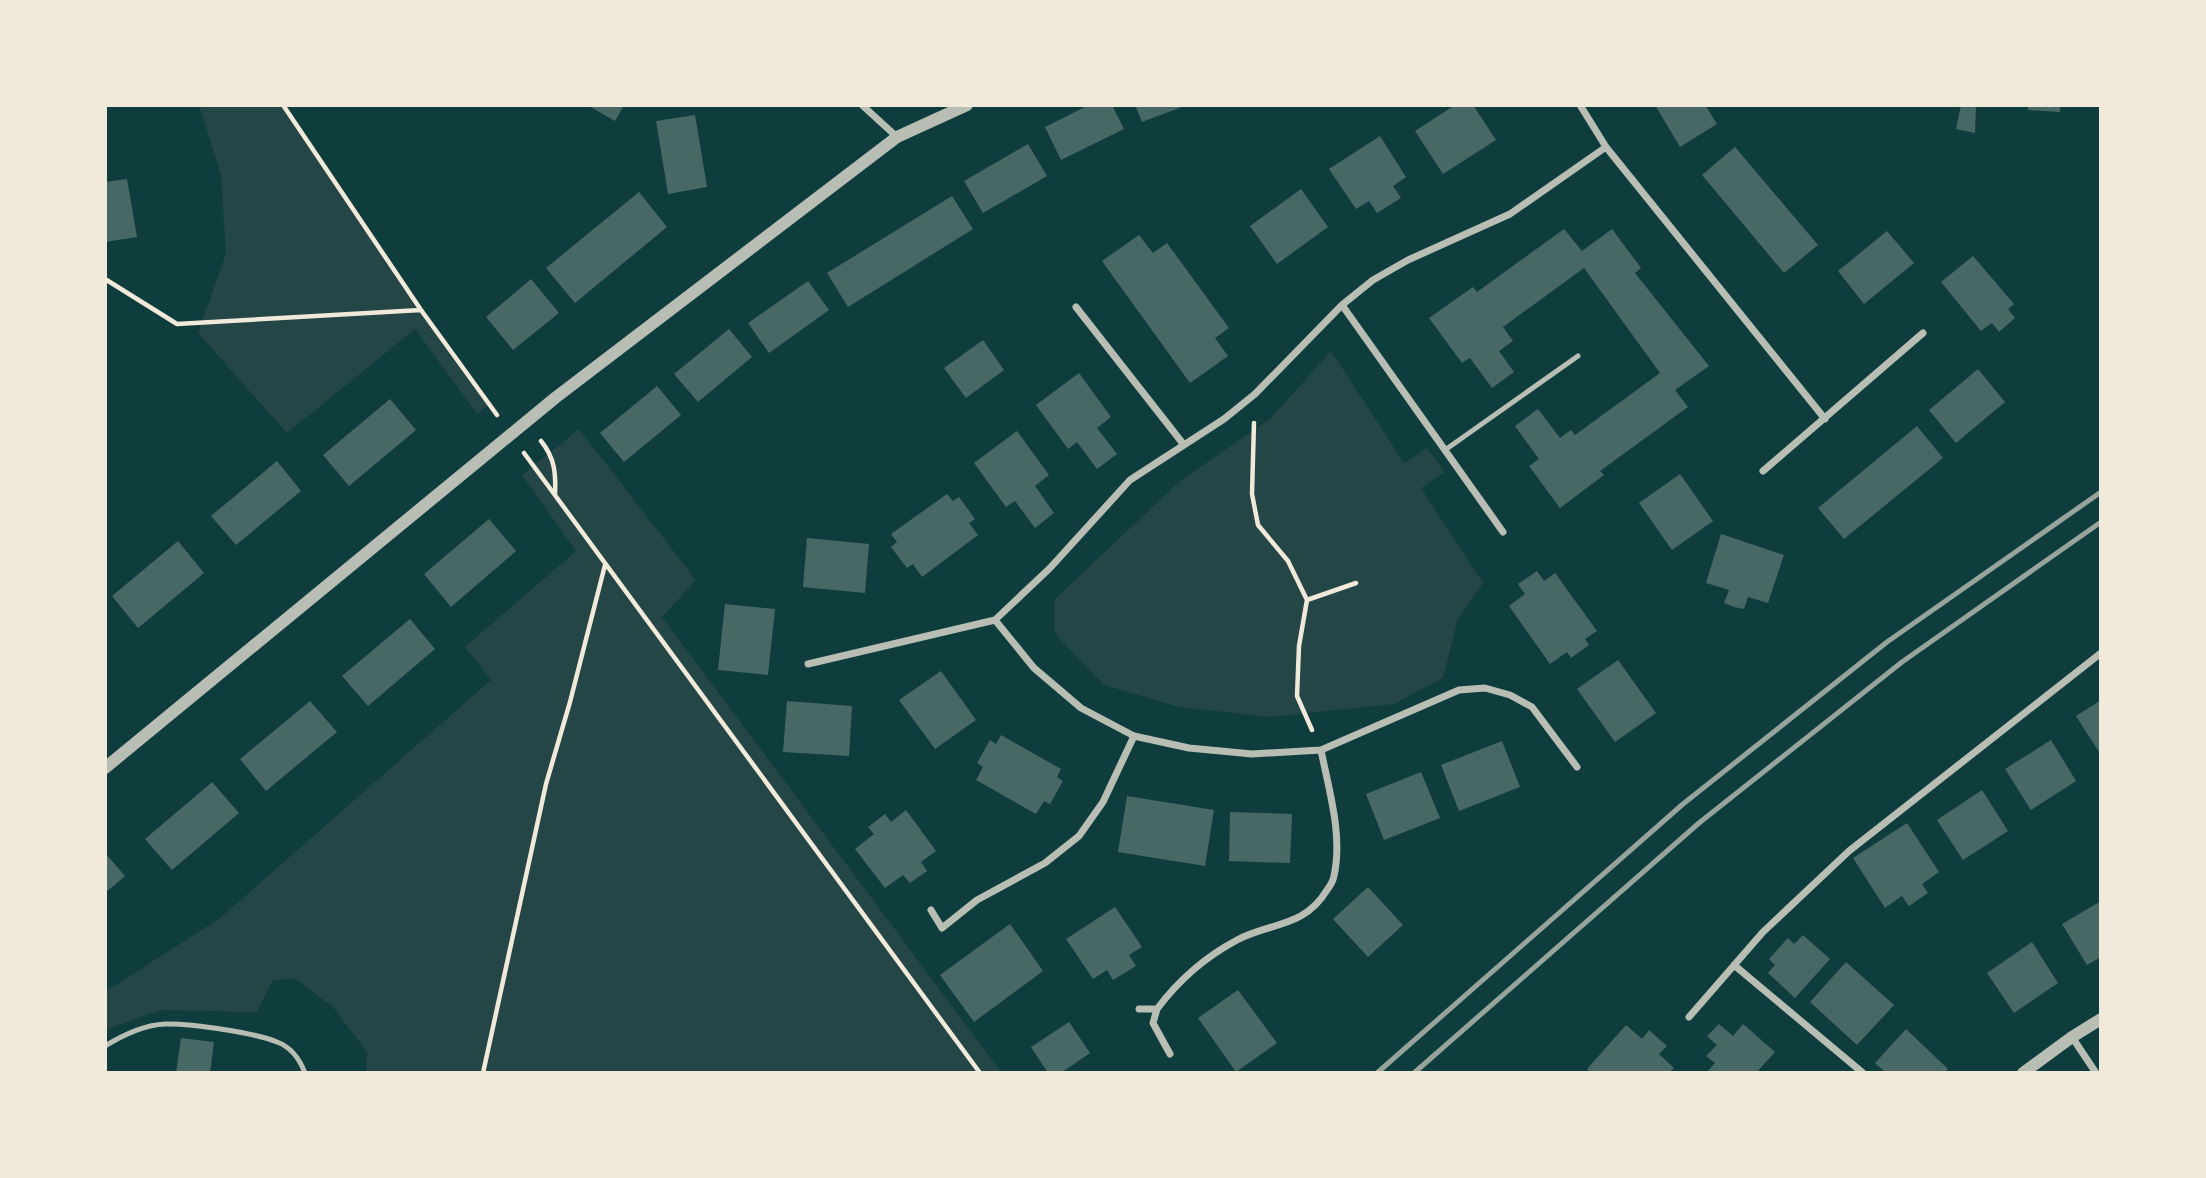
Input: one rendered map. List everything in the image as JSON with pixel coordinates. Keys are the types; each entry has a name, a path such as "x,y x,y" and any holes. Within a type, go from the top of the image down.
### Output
{"street":[{"path":"862,105 897,137"},
{"path":"105,768 525,422 897,137 967,105"},
{"path":"1580,105 1606,147 1825,419"},
{"path":"808,664 995,620 1050,568 1130,480 1224,419 1255,394 1342,305 1373,279 1408,260 1510,214 1606,147"},
{"path":"1342,305 1503,532"},
{"path":"1076,307 1184,445"},
{"path":"1763,471 1923,333"},
{"path":"995,620 1034,668 1081,708 1133,736 1189,748 1252,754 1321,750 1459,690 1485,688 1510,695 1532,708 1577,767"},
{"path":"1689,1017 1763,932 1849,851 2101,653"},
{"path":"931,910 942,928 977,900 1045,863 1079,836 1103,802 1133,736"},
{"path":"1170,1054 1153,1023 1157,1009 1173,988 1201,963 1237,940 1303,917 1323,898 1334,880 1338,852 1321,750"},
{"path":"1734,965 1863,1073"},
{"path":"1139,1009 1157,1009"},
{"path":"2023,1073 2101,1019"},
{"path":"2072,1037 2096,1073"}],"lane":[{"path":"1445,450 1578,356"},
{"path":"105,1046 124,1034 164,1024 202,1027 279,1042 292,1051 305,1073"}],"path":[{"path":"283,105 421,310 510,434 980,1073"},
{"path":"105,279 177,324 421,310"},
{"path":"1255,394 1252,494 1258,524 1288,561 1307,600 1299,646 1297,696 1321,750"},
{"path":"525,422 549,451 555,466 555,495"},
{"path":"483,1073 546,784 606,564"},
{"path":"1307,600 1356,583"}],"shaded area":[{"path":"199,105 283,105 421,310 489,404 477,414 415,329 287,433 198,333 226,254 221,175"},
{"path":"1331,351 1404,463 1427,448 1445,472 1421,488 1483,583 1458,619 1443,678 1394,704 1270,717 1179,707 1104,685 1055,634 1054,600 1180,481 1270,419"},
{"path":"579,429 696,580 662,617 1002,1073 366,1073 367,1052 333,1007 294,978 272,981 257,1012 160,1010 105,1030 105,992 220,918 491,680 465,647 576,551 522,475"}],"building":[{"path":"587,105 624,105 615,121"},
{"path":"1089,105 1112,105 1124,129 1061,160 1045,127"},
{"path":"1135,105 1187,105 1142,122"},
{"path":"1455,105 1473,105 1496,140 1443,174 1415,131"},
{"path":"1655,105 1705,105 1717,124 1680,147"},
{"path":"1961,105 1976,105 1975,133 1956,129"},
{"path":"2028,105 2060,105 2060,112 2028,110"},
{"path":"695,115 707,187 668,194 656,121"},
{"path":"1380,136 1406,177 1393,186 1401,198 1377,213 1369,201 1356,209 1329,169"},
{"path":"1028,144 1047,176 983,213 964,181"},
{"path":"1735,147 1818,245 1784,273 1702,175"},
{"path":"127,179 137,237 105,242 105,182"},
{"path":"1301,189 1328,227 1277,264 1250,226"},
{"path":"639,192 667,227 575,303 546,268"},
{"path":"952,196 973,229 848,307 827,273"},
{"path":"1564,229 1582,251 1612,229 1641,268 1635,273 1709,366 1675,390 1688,407 1600,471 1604,475 1560,508 1529,466 1539,459 1515,426 1538,409 1560,438 1571,430 1575,435 1660,373 1584,268 1503,327 1513,341 1499,351 1514,372 1492,388 1470,358 1462,363 1429,318 1473,287 1477,292"},
{"path":"1887,231 1914,263 1864,304 1838,271"},
{"path":"1139,235 1153,253 1167,243 1229,328 1215,338 1228,356 1190,383 1102,261"},
{"path":"1973,256 2014,304 2008,309 2015,318 1999,332 1992,323 1981,331 1941,282"},
{"path":"531,279 559,313 513,350 486,317"},
{"path":"808,281 829,310 769,353 748,323"},
{"path":"729,329 752,357 698,402 674,374"},
{"path":"983,340 1004,370 966,398 944,368"},
{"path":"1978,369 2005,402 1956,443 1929,410"},
{"path":"1079,373 1111,417 1097,428 1117,454 1097,469 1077,442 1068,449 1036,405"},
{"path":"657,386 681,415 624,462 600,433"},
{"path":"390,399 416,430 349,486 323,455"},
{"path":"1917,426 1943,458 1844,539 1818,508"},
{"path":"1017,431 1049,475 1035,486 1054,513 1035,528 1015,501 1006,507 974,463"},
{"path":"277,461 301,491 236,545 211,516"},
{"path":"1680,474 1713,521 1672,550 1639,503"},
{"path":"947,494 953,501 959,497 975,519 969,523 978,535 922,577 913,564 907,568 891,547 897,542 891,534"},
{"path":"489,519 516,551 451,607 424,574"},
{"path":"1721,534 1784,555 1768,603 1748,597 1744,609 1734,607 1724,603 1729,590 1706,583"},
{"path":"807,538 869,544 865,593 803,587"},
{"path":"178,541 204,573 138,628 112,596"},
{"path":"1537,571 1544,581 1555,573 1597,631 1585,639 1589,645 1571,658 1567,652 1550,664 1509,606 1525,594 1518,584"},
{"path":"725,604 775,609 768,675 718,670"},
{"path":"410,619 435,649 368,706 342,676"},
{"path":"1618,660 1656,713 1615,742 1577,689"},
{"path":"941,671 976,720 935,749 899,700"},
{"path":"2101,700 2101,755 2076,716"},
{"path":"310,701 337,732 266,791 240,759"},
{"path":"787,701 852,706 849,756 783,752"},
{"path":"1001,735 1061,769 1057,777 1063,781 1050,804 1044,801 1036,814 976,780 983,767 977,763 990,740 996,744"},
{"path":"2051,740 2076,781 2031,810 2005,769"},
{"path":"1502,741 1520,787 1459,811 1441,765"},
{"path":"1421,772 1440,818 1384,840 1366,794"},
{"path":"212,782 239,813 172,870 145,839"},
{"path":"1982,790 2008,831 1963,860 1937,820"},
{"path":"1127,796 1214,810 1205,866 1118,852"},
{"path":"906,810 936,851 921,862 927,871 910,883 903,875 885,888 855,849 874,834 868,827 885,814 891,822"},
{"path":"1230,812 1292,814 1290,863 1229,861"},
{"path":"1907,823 1939,872 1922,884 1928,893 1909,906 1902,896 1885,908 1853,858"},
{"path":"105,853 125,876 105,893"},
{"path":"1368,887 1403,925 1368,957 1333,919"},
{"path":"2101,901 2101,957 2087,965 2062,924"},
{"path":"1115,907 1142,947 1129,955 1136,966 1113,980 1107,970 1093,979 1066,939"},
{"path":"1010,924 1043,971 974,1022 940,975"},
{"path":"1803,935 1830,959 1795,998 1768,973 1775,965 1769,959 1788,938 1794,944"},
{"path":"2032,942 2058,983 2014,1013 1987,973"},
{"path":"1846,962 1894,1005 1857,1045 1810,1002"},
{"path":"1238,990 1277,1043 1236,1072 1198,1018"},
{"path":"1069,1022 1090,1053 1061,1073 1048,1073 1031,1047"},
{"path":"1719,1024 1733,1036 1743,1024 1775,1052 1756,1073 1706,1073 1715,1063 1706,1056 1717,1045 1707,1036"},
{"path":"1626,1025 1642,1039 1649,1030 1667,1046 1659,1054 1674,1068 1669,1073 1591,1073 1587,1069"},
{"path":"1906,1029 1948,1069 1944,1073 1886,1073 1875,1063"},
{"path":"181,1038 214,1042 210,1073 176,1073"}],"railway":[{"path":"1377,1073 1683,804 1887,642 2101,492"},
{"path":"1414,1073 1699,823 1902,662 2101,522"}]}
